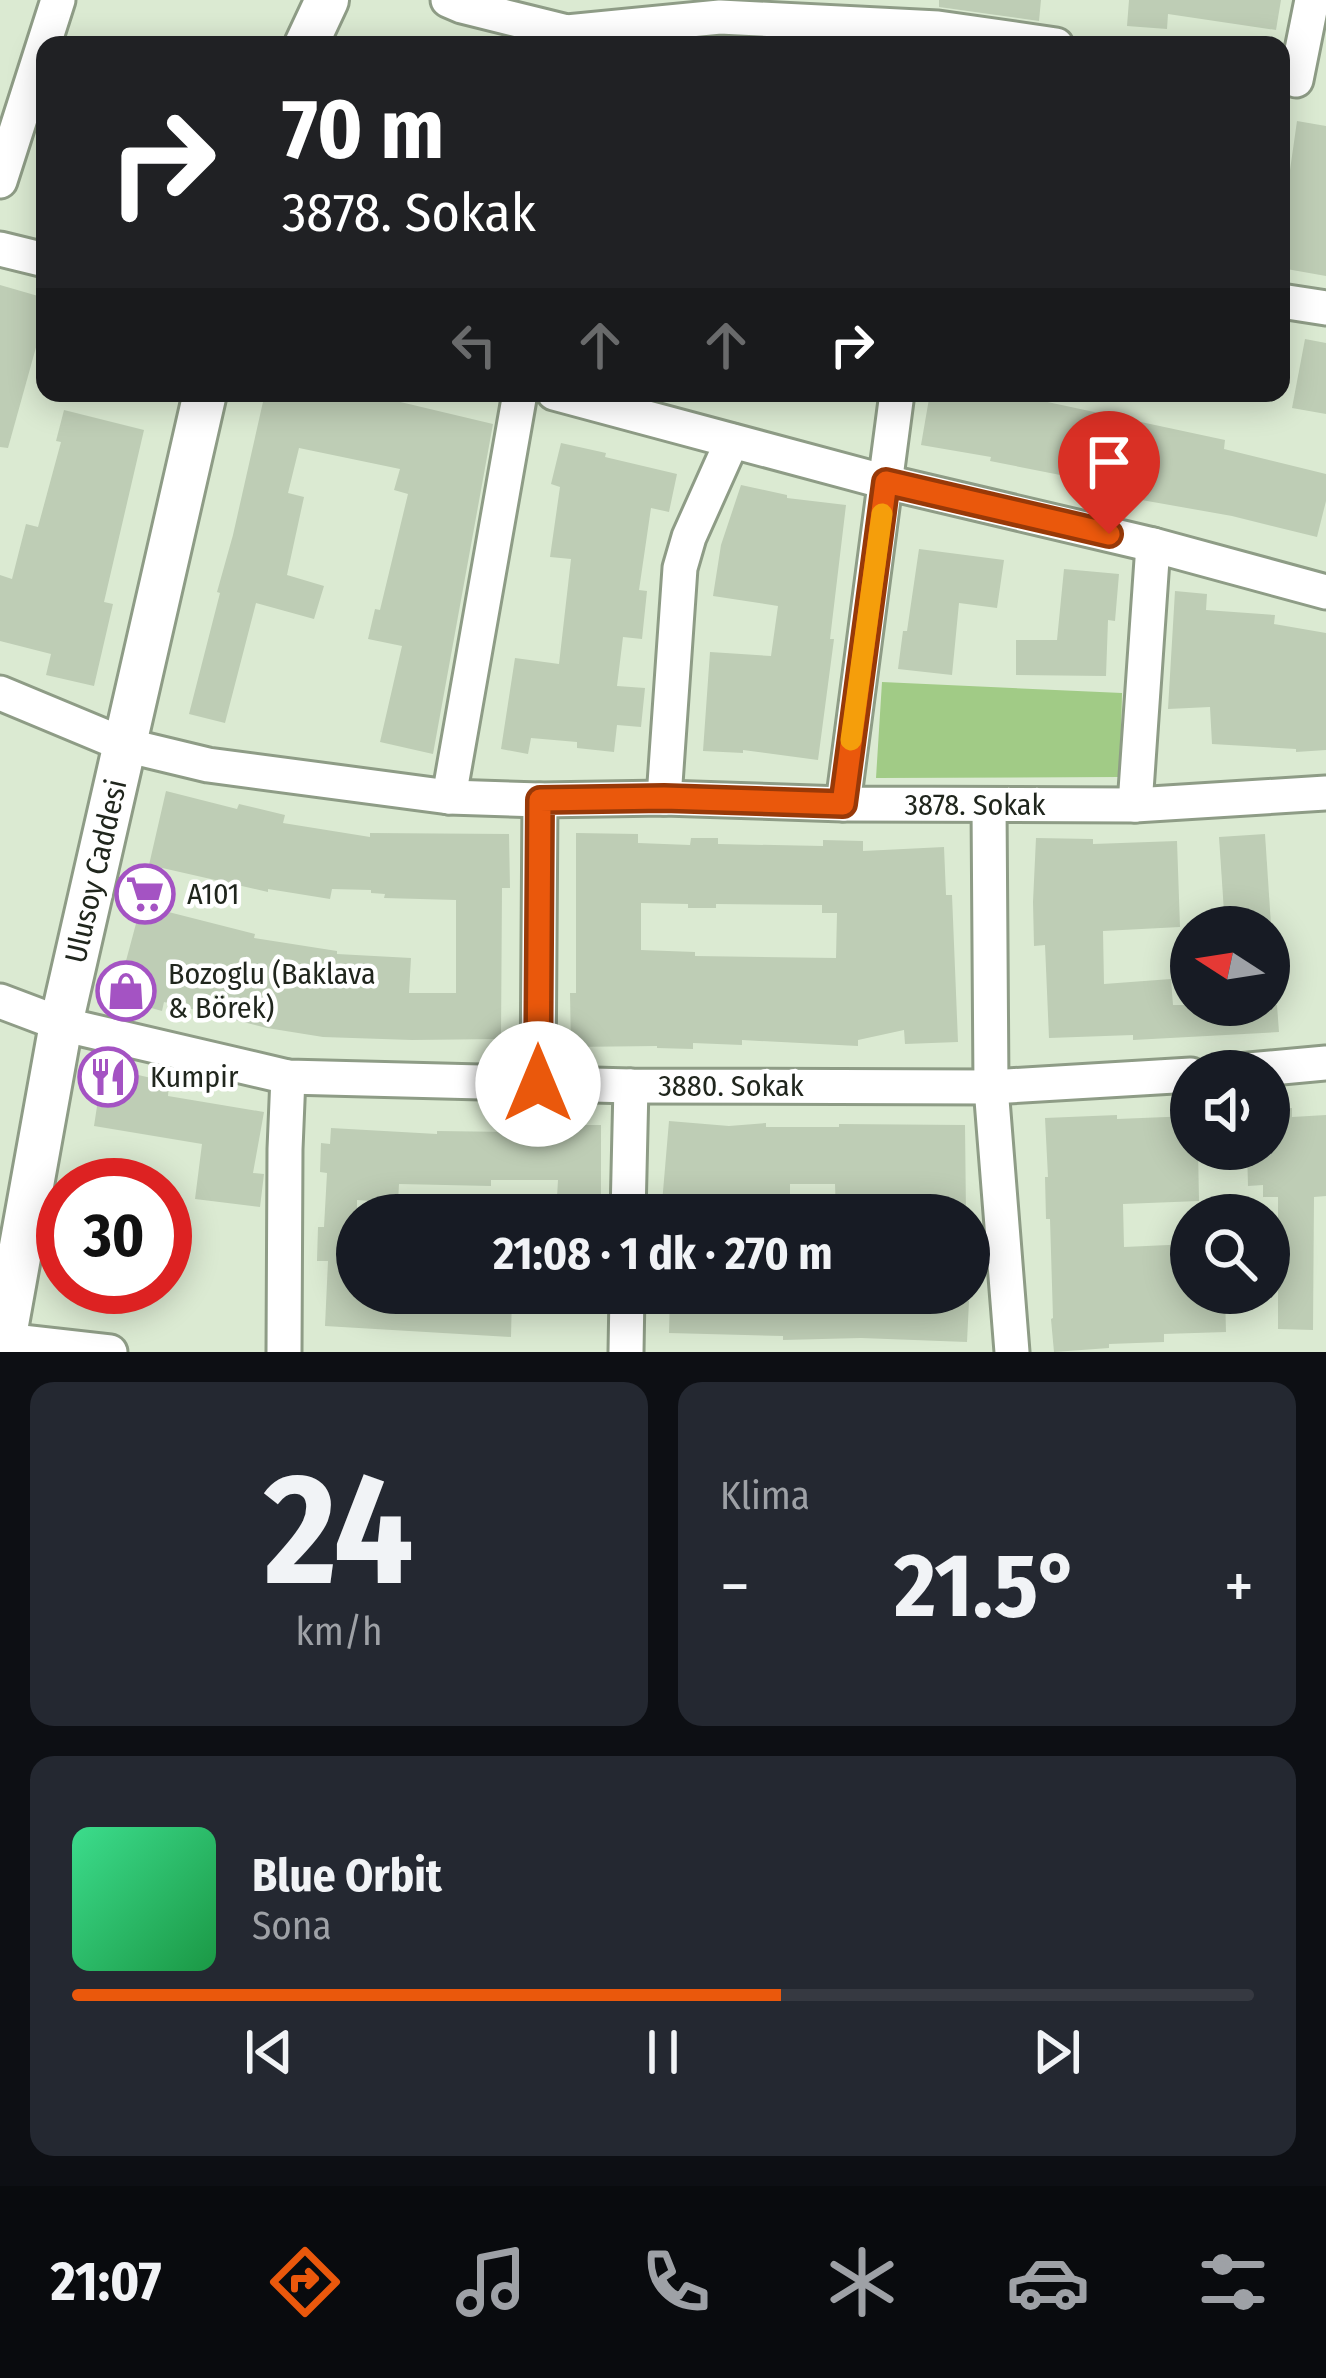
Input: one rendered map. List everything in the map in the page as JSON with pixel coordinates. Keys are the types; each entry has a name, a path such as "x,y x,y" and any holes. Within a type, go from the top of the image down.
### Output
{"street":[{"path":"47,36 58,0"},
{"path":"310,36 327,0"},
{"path":"448,0 560,36"},
{"path":"1301,80 1312,0"},
{"path":"581,36 720,17 939,24 1006,36"},
{"path":"0,182 36,69"},
{"path":"0,249 36,258"},
{"path":"1290,302 1326,308"},
{"name":"Ulusoy Caddesi","path":"3,1346 11,1229 203,402"},
{"path":"449,797 518,402"},
{"path":"587,402 1326,592"},
{"path":"843,804 896,402"},
{"path":"664,798 680,568 689,537 733,442"},
{"path":"1135,805 1153,545"},
{"name":"3878. Sokak","path":"0,692 125,746 208,766 449,797 1135,805 1326,793"},
{"path":"538,1084 540,800"},
{"path":"989,805 991,1087 1012,1352"},
{"name":"3880. Sokak","path":"0,1001 61,1024 288,1077 631,1086 991,1087 1170,1076"},
{"path":"1290,1066 1326,1063"},
{"path":"284,1352 288,1077"},
{"path":"628,1194 631,1086"},
{"path":"626,1352 627,1314"},
{"path":"3,1346 110,1352"}],"green space":[{"path":"882,682 1122,693 1120,777 876,778"}],"building":[{"path":"939,0 1041,0 1039,21 939,7"},
{"path":"1129,0 1281,0 1276,30 1168,14 1167,29 1127,26"},
{"path":"1297,121 1326,126 1326,276 1290,270 1290,170"},
{"path":"0,285 36,295 36,347 8,448 0,447"},
{"path":"1305,339 1326,343 1326,414 1292,408"},
{"path":"263,402 400,402 493,424 433,754 380,742 402,646 368,639 375,609 380,610 408,494 394,490 400,469 299,448 288,493 304,497 287,575 324,586 314,619 256,603 225,723 189,714"},
{"path":"928,402 1048,402 1225,440 1224,449 1326,474 1326,501 1317,537 1119,496 1121,487 921,445"},
{"path":"64,410 144,430 104,602 113,604 94,686 46,675 51,654 0,641 0,575 12,579 26,524 38,527 61,442 56,441"},
{"path":"561,443 677,474 669,512 651,508 639,590 647,591 642,639 623,637 617,686 645,688 641,727 617,725 614,752 577,748 577,742 531,738 528,754 501,749 515,658 559,664 571,559 550,557 560,487 551,484"},
{"path":"741,485 787,498 846,505 818,760 743,750 703,751 710,652 771,656 778,606 713,596 721,545"},
{"path":"919,549 1004,560 997,608 959,603 952,675 898,669"},
{"path":"1064,569 1119,574 1115,621 1108,620 1106,676 1016,675 1016,640 1057,640"},
{"path":"1175,591 1207,594 1206,610 1275,615 1274,624 1326,633 1326,750 1212,744 1210,707 1168,709"},
{"path":"166,791 237,809 239,804 285,815 283,823 370,837 370,833 509,834 510,888 502,888 501,1039 323,1037 164,1002 162,1011 116,998 141,905 255,934 254,938 337,954 411,958 409,993 456,993 456,900 384,898 385,894 371,890 332,889 330,899 268,892 149,865"},
{"path":"576,833 638,834 638,843 690,845 691,838 718,838 718,844 823,846 823,840 863,841 863,851 944,847 946,895 952,895 958,1042 905,1044 904,1030 858,1040 858,1046 742,1040 742,1045 693,1043 693,1049 571,1047 570,993 576,993","holes":["641,903 688,904 688,908 822,905 822,913 837,913 836,958 695,956 695,952 641,950"]},
{"path":"1265,834 1270,906 1224,906 1219,837"},
{"path":"1036,838 1093,839 1093,844 1177,841 1179,906 1170,906 1170,928 1103,931 1104,984 1170,979 1170,1026 1279,1026 1279,1032 1133,1040 1133,1035 1049,1038 1045,945 1034,946"},
{"path":"103,1067 169,1082 168,1096 264,1112 253,1173 264,1174 260,1207 195,1199 202,1144 94,1126"},
{"path":"1290,1108 1292,1117 1326,1115 1326,1196 1314,1197 1313,1330 1278,1329 1278,1314 1290,1314 1290,1194 1263,1194 1263,1185 1248,1186 1248,1170 1290,1170"},
{"path":"1170,1117 1170,1170 1198,1170 1199,1194 1170,1194 1170,1202 1123,1204 1124,1247 1170,1245 1170,1314 1226,1314 1226,1332 1164,1334 1164,1342 1054,1352 1045,1118"},
{"path":"669,1121 729,1126 766,1123 766,1127 965,1125 966,1194 835,1194 835,1184 790,1184 790,1194 663,1194"},
{"path":"520,1125 601,1125 601,1194 557,1194 558,1180 491,1180 491,1186 399,1184 398,1194 336,1194 336,1314 512,1314 511,1337 325,1326 328,1261 317,1261 318,1227 324,1227 327,1173 320,1172 321,1143 330,1144 331,1128 437,1134 520,1132"},
{"path":"669,1314 968,1314 967,1342 669,1333"}],"slow traffic":[{"path":"851,740 882,514"}],"place":[{"name":"A101","path":"145,894"},
{"name":"Bozoglu (Baklava & Börek)","path":"126,991"},
{"name":"Kumpir","path":"108,1077"}],"route":[{"path":"538,1084 540,800 664,798 843,804 886,482 1109,534"}]}
